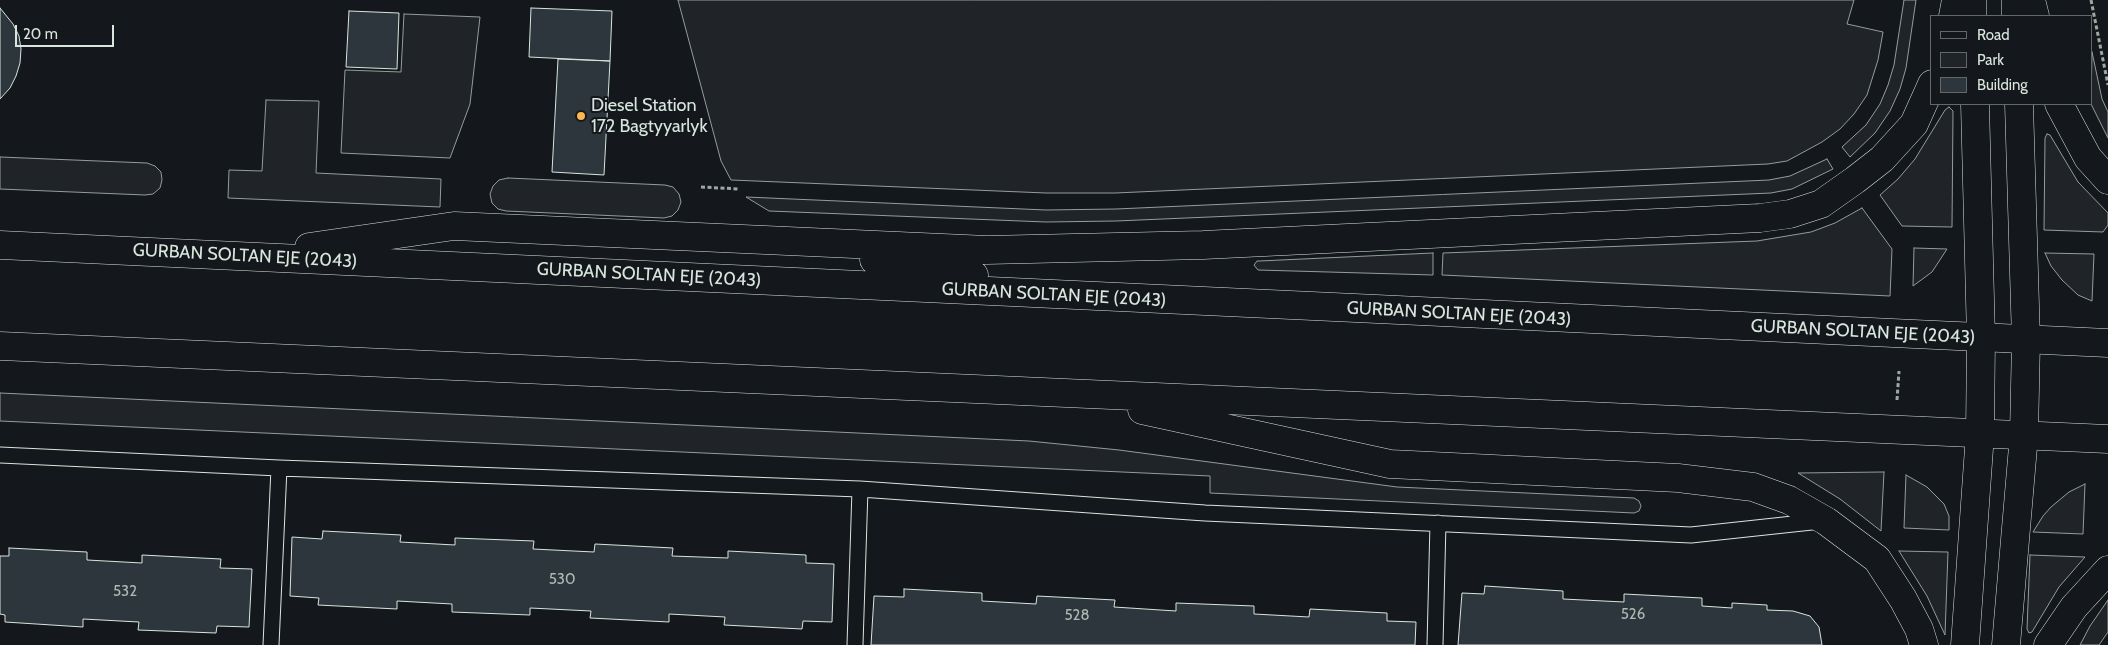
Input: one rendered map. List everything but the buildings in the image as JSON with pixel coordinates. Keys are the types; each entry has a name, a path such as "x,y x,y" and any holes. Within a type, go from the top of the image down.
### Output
{"main road":[{"path":"1953,15 1956,0"},
{"path":"1972,0 1972,15"},
{"path":"2016,0 2016,15"},
{"path":"2031,0 2035,15"},
{"path":"243,256 454,226 987,250 1203,245 1760,218 1790,214 1821,204 1882,159 1914,124 1930,88"},
{"path":"1965,645 1980,434 1982,338 1975,105"},
{"path":"2006,645 2024,435 2026,340 2019,105"},
{"path":"2059,105 2069,126 2088,158 2108,180"},
{"path":"731,238 1123,298"},
{"name":"GURBAN SOLTAN EJE (2043)","path":"0,246 2108,343"},
{"path":"0,346 2108,439"},
{"path":"1067,394 1390,464 1678,478 1753,487 1789,500 1826,521 1877,559 1903,599 1919,629 1924,645"},
{"path":"2048,645 2074,607 2108,570"}],"lane":[{"path":"0,455 280,468 860,489 1205,513 1691,535 1826,521"},
{"path":"271,645 280,468"},
{"path":"855,645 860,489"},
{"path":"1435,645 1438,524"}],"path":[{"path":"2091,0 2108,86"},
{"path":"701,187 739,189"},
{"path":"1897,400 1899,371"}],"green space":[{"path":"678,0 1854,0 1847,24 1883,32 1878,60 1867,95 1854,114 1840,129 1822,142 1787,161 1768,164 1115,193 1046,193 731,180 721,161"},
{"path":"1904,0 1916,0 1906,68 1900,89 1890,111 1875,133 1850,157 1842,147 1866,125 1880,104 1888,85 1894,65"},
{"path":"404,14 480,17 470,104 450,158 341,153 345,70 401,72"},
{"path":"2093,57 2102,99 2108,112 2108,138 2092,105"},
{"path":"266,100 319,101 316,173 441,179 440,207 228,198 229,170 262,171"},
{"path":"1949,107 1953,111 1952,227 1902,226 1880,195 1898,179 1915,159 1945,110"},
{"path":"2047,134 2050,135 2078,182 2108,213 2108,225 2103,232 2044,230 2045,138"},
{"path":"0,157 147,163 155,166 161,172 162,180 160,188 153,194 145,195 0,189"},
{"path":"1827,159 1833,169 1792,189 1771,193 1116,221 1046,222 769,211 746,197 1046,210 1116,209 1769,180 1790,176"},
{"path":"508,178 665,185 673,187 679,194 681,202 678,210 672,216 664,218 506,211 498,209 492,203 490,194 493,186 499,180"},
{"path":"1862,208 1892,249 1890,296 1442,275 1443,253 1757,241 1811,232 1835,223"},
{"path":"1914,248 1947,249 1932,272 1913,286"},
{"path":"1433,253 1433,275 1258,270 1254,265 1257,261"},
{"path":"2045,253 2094,254 2092,301 2078,295 2062,280 2051,266"},
{"path":"0,393 1029,441 1119,450 1397,487 1634,498 1639,501 1641,506 1639,511 1634,513 1210,493 1210,476 0,421"},
{"path":"1884,472 1881,531 1840,499 1798,473"},
{"path":"1906,475 1927,487 1944,504 1949,516 1949,530 1904,528"},
{"path":"2085,484 2083,534 2033,532 2051,507 2069,492"},
{"path":"1899,551 1948,552 1945,635 1927,596"},
{"path":"2030,555 2085,557 2059,587 2032,632 2029,633 2027,629"},
{"path":"2108,600 2108,632 2099,645 2080,645 2090,626"}],"place":[{"name":"Diesel Station 172 Bagtyyarlyk","path":"581,116"}]}
